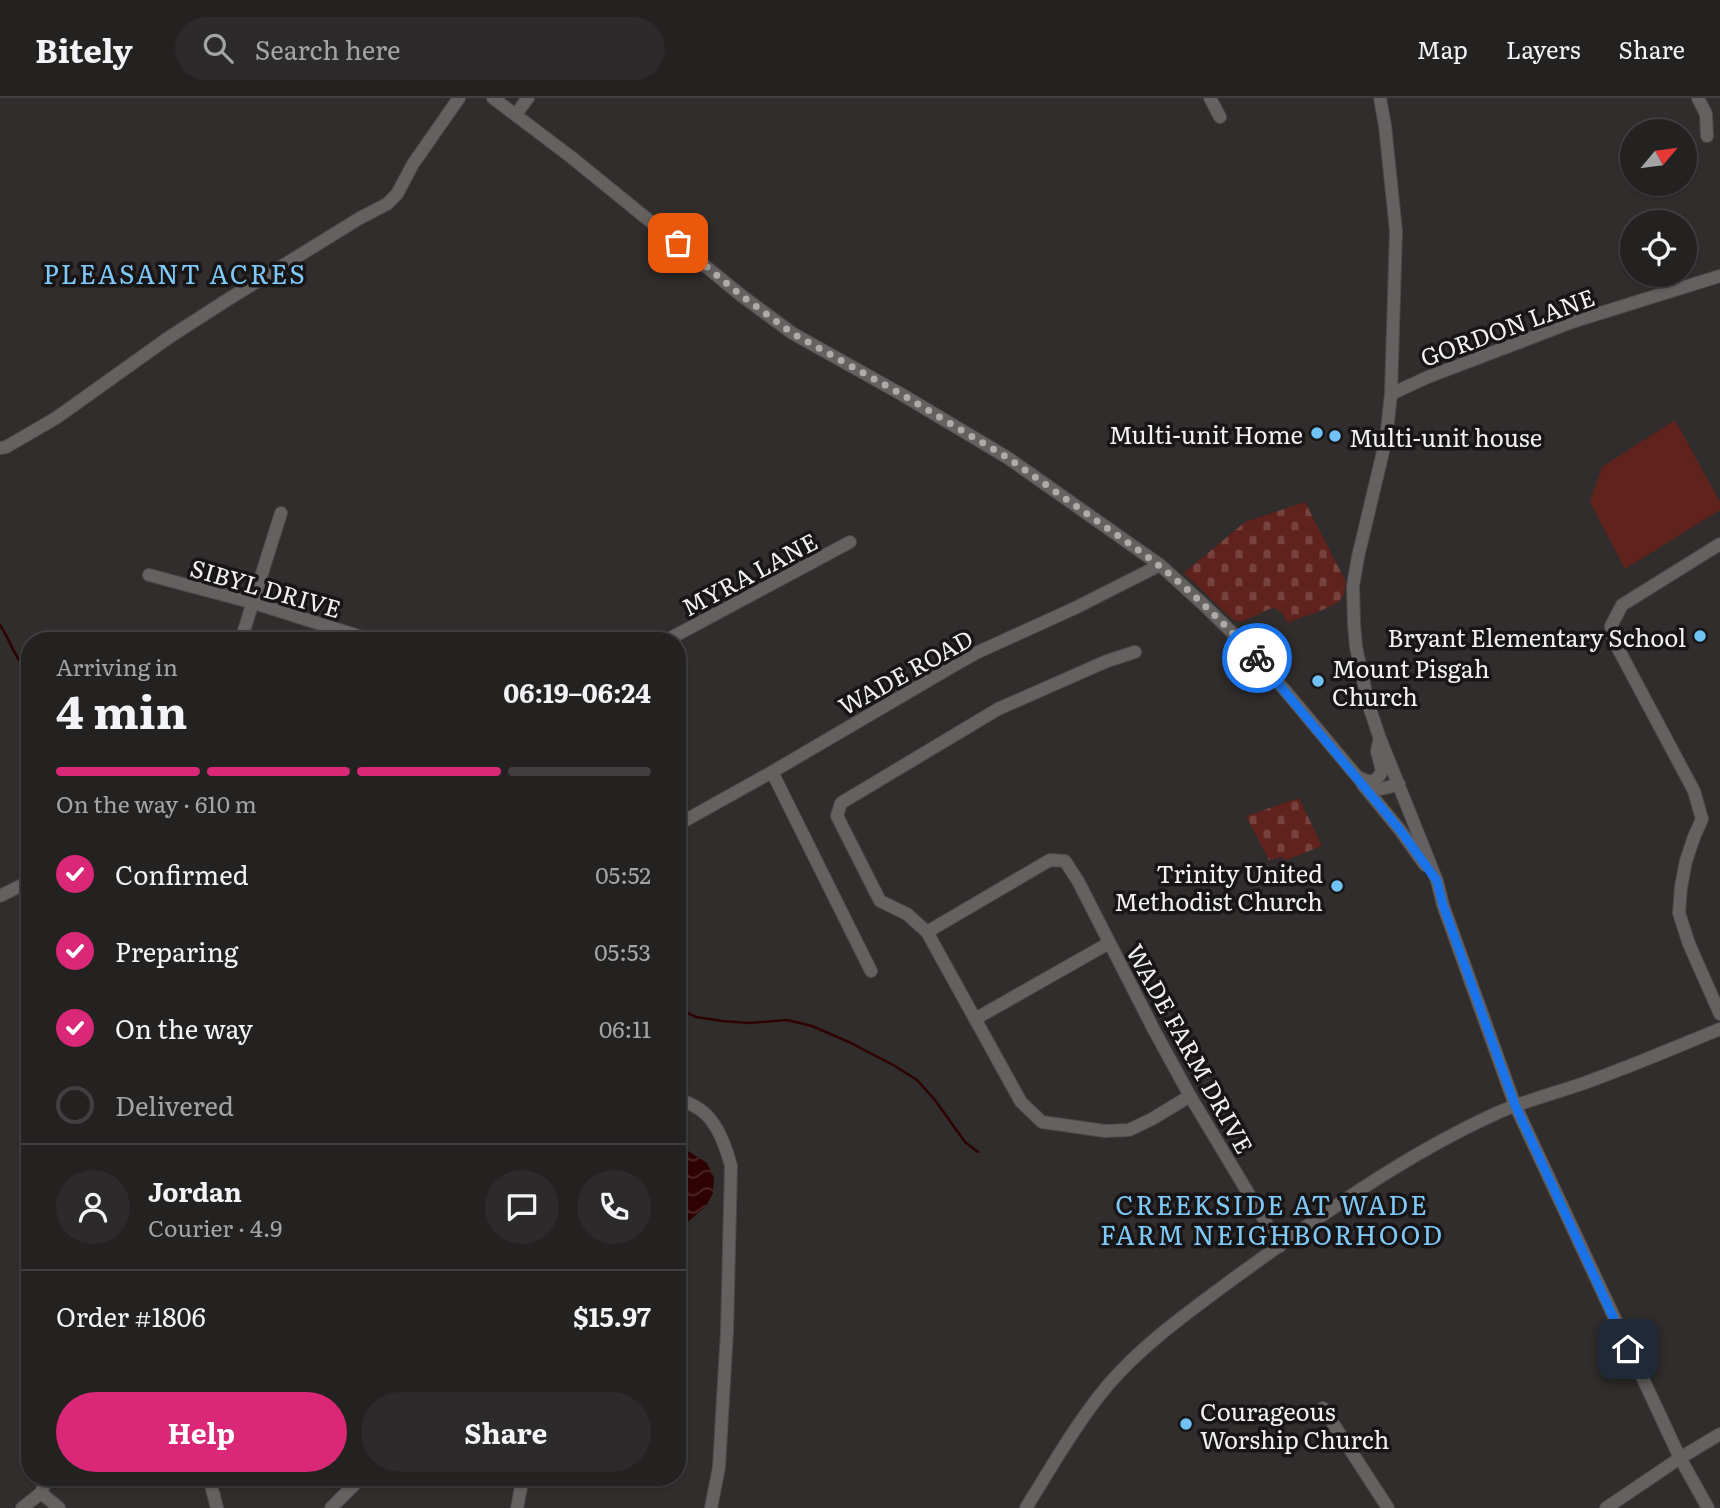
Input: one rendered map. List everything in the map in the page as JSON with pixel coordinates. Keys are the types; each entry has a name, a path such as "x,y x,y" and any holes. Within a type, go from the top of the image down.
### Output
{"street":[{"path":"0,448 56,418 168,338 360,218 387,204 397,194 413,164 460,98"},
{"path":"494,98 792,333 1008,458 1160,565 1258,658 1400,830 1437,881"},
{"path":"516,114 528,98"},
{"path":"1210,98 1220,117"},
{"path":"1380,98 1396,231 1391,394 1386,439 1362,536 1353,586 1356,647 1368,704 1437,881 1443,905 1515,1105 1680,1458 1708,1508"},
{"path":"1698,98 1706,114 1707,136"},
{"name":"GORDON LANE","path":"1391,394 1428,377 1575,321 1720,276"},
{"path":"244,632 281,513"},
{"name":"MYRA LANE","path":"682,632 850,542"},
{"path":"1720,544 1622,605 1611,626 1613,639 1695,791 1700,806 1702,819 1686,861 1679,913 1689,944 1720,1014"},
{"name":"WADE ROAD","path":"686,820 976,653 1075,608 1160,565"},
{"name":"SIBYL DRIVE","path":"149,575 254,603 346,632"},
{"path":"1135,652 1107,661 998,709 841,803 837,816 880,901 907,914 927,932 1021,1102 1042,1122 1105,1131 1129,1130 1190,1096"},
{"path":"1356,776 1366,782 1378,779 1382,771 1377,751 1379,736"},
{"path":"772,772 870,971"},
{"path":"1356,776 1370,789 1377,790 1399,784"},
{"name":"WADE FARM DRIVE","path":"927,932 1050,860 1065,861 1078,880 1190,1096 1280,1246"},
{"path":"0,896 21,886"},
{"path":"975,1019 1109,943"},
{"path":"1026,1508 1089,1410 1133,1358 1161,1333 1353,1194 1412,1157 1515,1105 1588,1082 1720,1029"},
{"path":"686,1102 703,1111 715,1127 726,1146 732,1166 727,1331 719,1467 711,1508"},
{"path":"1323,1408 1388,1508"},
{"path":"1606,1508 1720,1434"},
{"path":"22,1508 41,1493 44,1486"},
{"path":"211,1486 217,1508"},
{"path":"331,1508 353,1486"},
{"path":"517,1508 521,1486"},
{"path":"41,1493 59,1508"}],"green space":[{"path":"1675,420 1720,502 1720,510 1625,569 1590,502 1602,467"},
{"path":"1305,502 1346,582 1345,591 1336,603 1288,623 1275,608 1241,622 1233,620 1184,573 1245,522"},
{"path":"1299,798 1322,846 1286,860 1282,857 1269,860 1246,816"}],"water":[{"path":"686,1150 707,1163 714,1178 713,1193 707,1205 686,1224"}],"waterway":[{"path":"0,625 21,662"},
{"path":"686,1012 696,1017 722,1021 749,1023 787,1020 812,1026 849,1042 917,1080 965,1142 978,1152"}],"way so far":[{"path":"678,243 742,296 811,346 901,394 1008,458 1160,565 1257,658"}],"place":[{"name":"Multi-unit Home","path":"1317,433"},
{"name":"Multi-unit house","path":"1335,436"},
{"name":"Bryant Elementary School","path":"1700,636"},
{"name":"Mount Pisgah Church","path":"1318,681"},
{"name":"Trinity United Methodist Church","path":"1337,886"},
{"name":"Courageous Worship Church","path":"1186,1424"}],"district":[{"name":"PLEASANT ACRES","path":"175,272"},
{"name":"CREEKSIDE AT WADE FARM NEIGHBORHOOD","path":"1272,1218"}],"route":[{"path":"1257,658 1400,830 1437,881 1443,905 1515,1105 1628,1349"}]}
